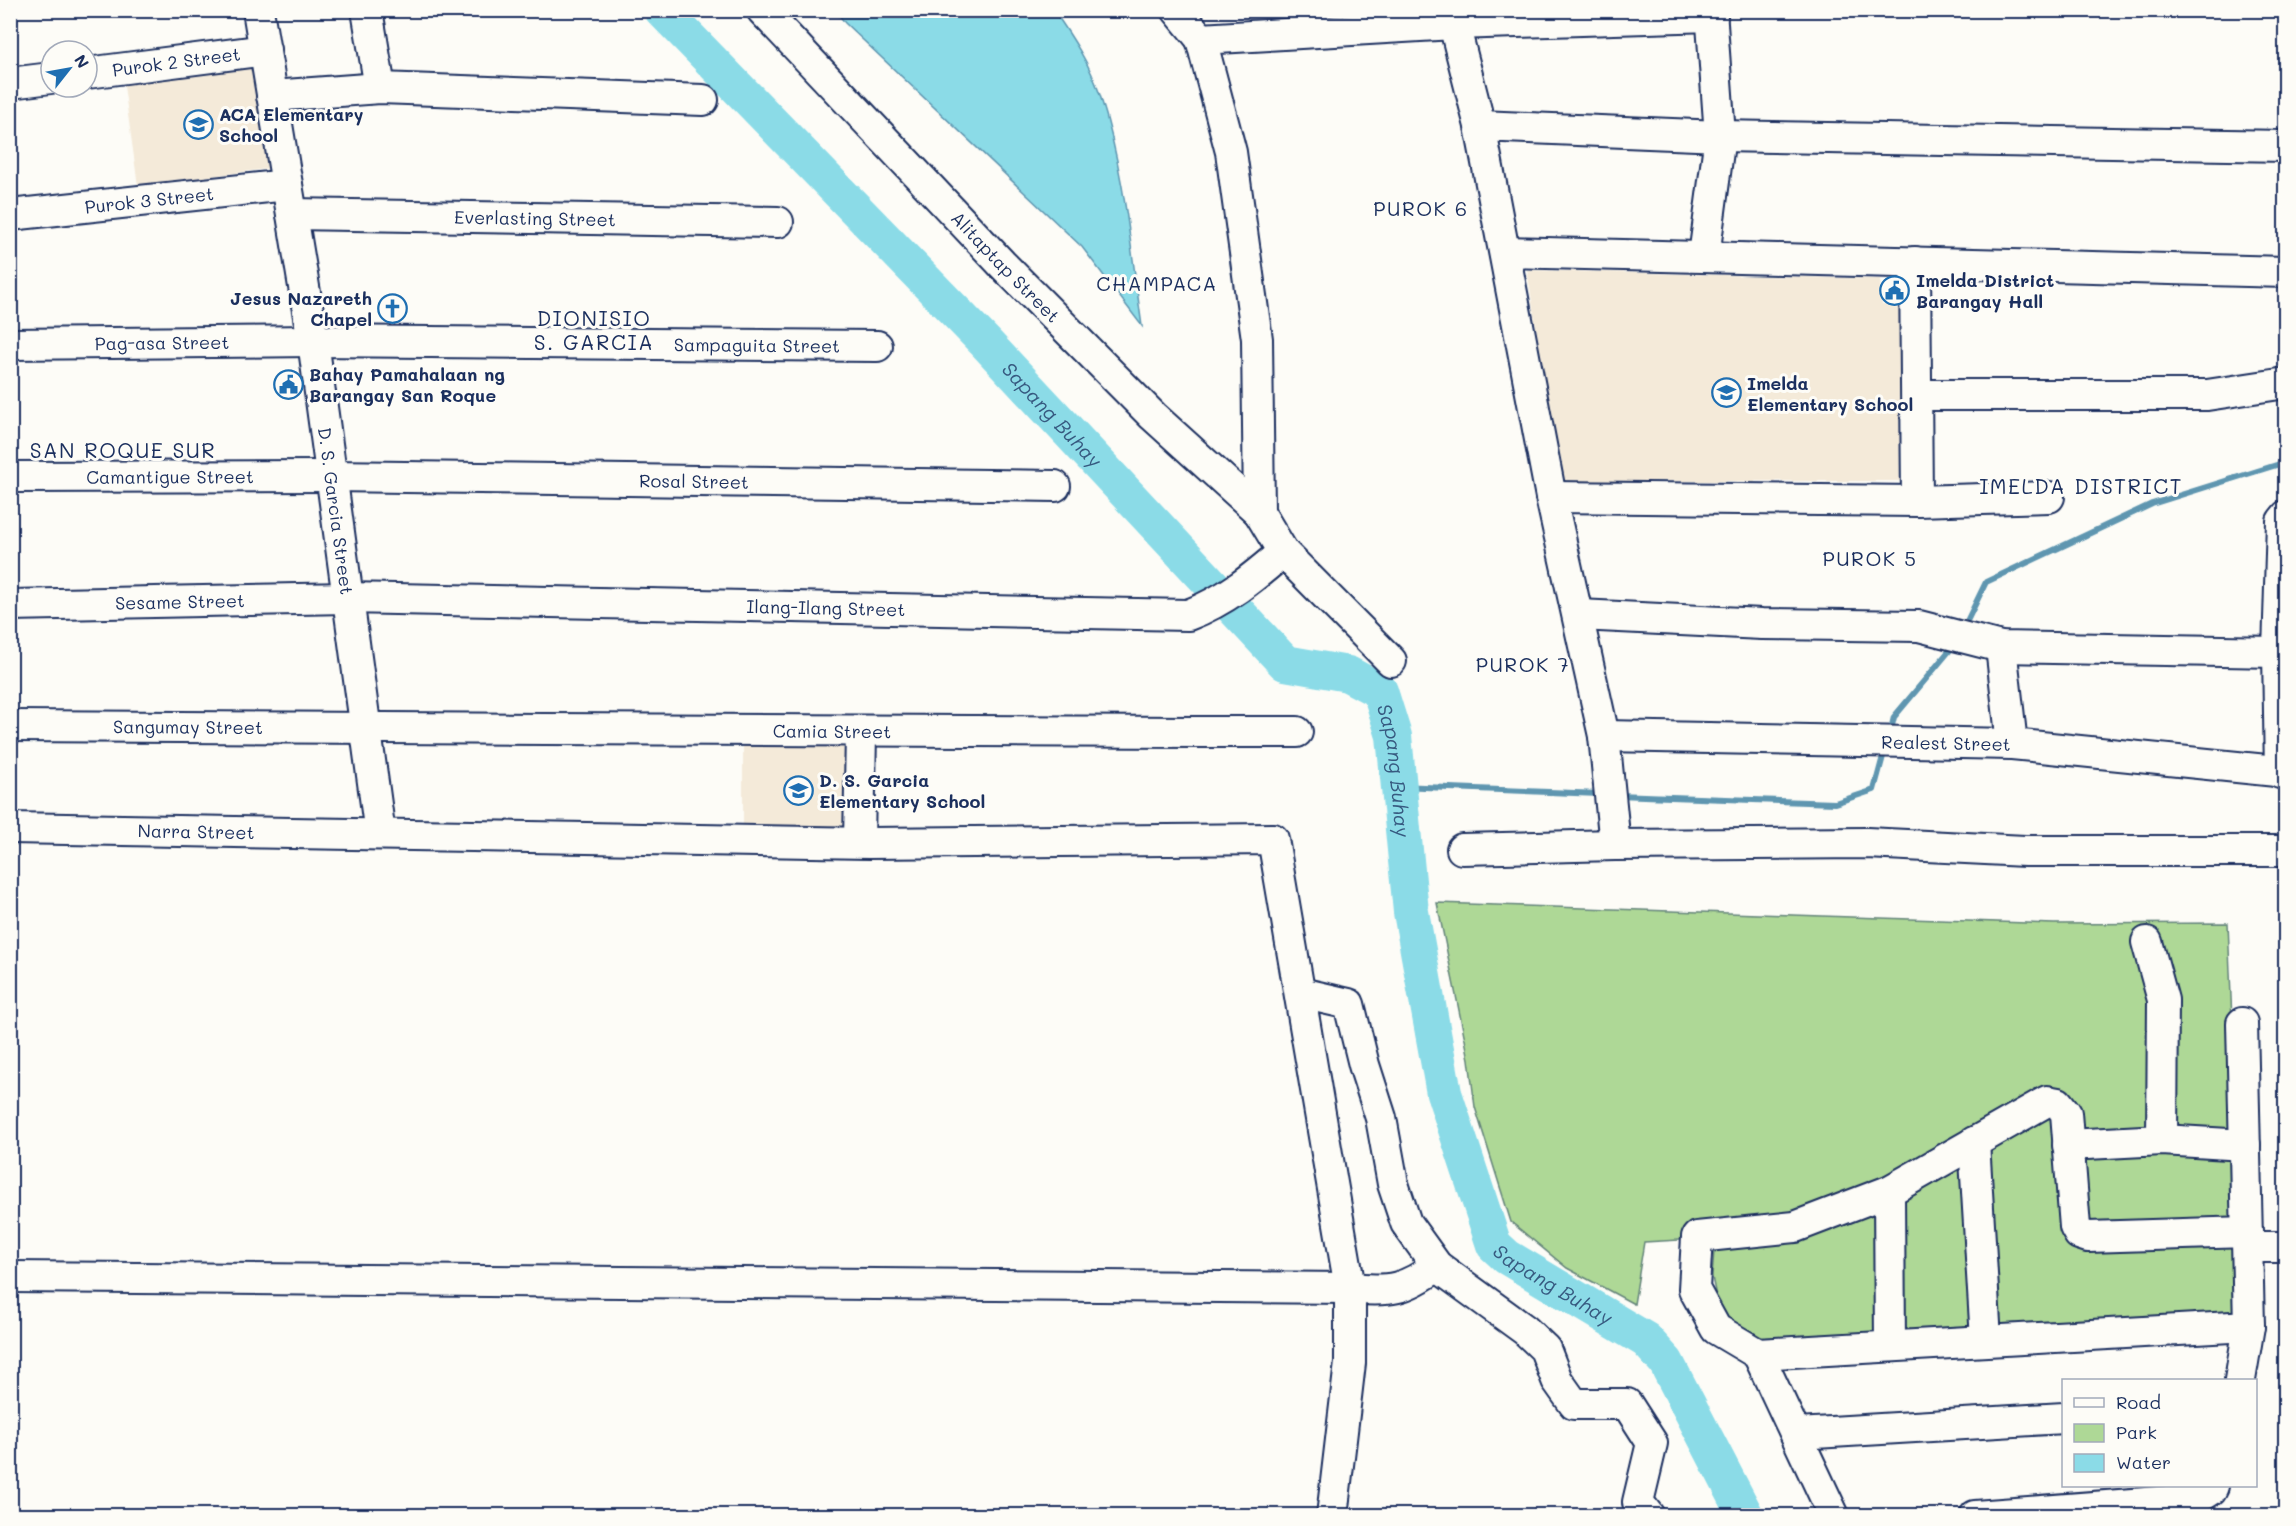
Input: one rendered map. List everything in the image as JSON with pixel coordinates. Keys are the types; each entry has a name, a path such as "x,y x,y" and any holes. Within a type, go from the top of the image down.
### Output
{"street":[{"name":"D. S. Garcia Street","path":"258,10 313,341 380,834"},
{"path":"367,10 380,88"},
{"name":"Alitaptap Street","path":"762,10 1002,264 1120,382 1259,512 1283,552 1391,661"},
{"path":"1177,10 1200,39 1231,152 1257,339 1259,512"},
{"path":"1200,39 1454,24 1712,14 1720,136 1704,256"},
{"path":"1454,24 1480,126 1551,497 1604,736 1615,845"},
{"name":"Purok 2 Street","path":"99,71 265,50"},
{"path":"10,83 39,79"},
{"path":"272,96 380,88 703,100"},
{"path":"1480,126 1720,136 2286,146"},
{"name":"Purok 3 Street","path":"10,216 287,185"},
{"name":"Everlasting Street","path":"292,214 778,222"},
{"path":"1505,252 2286,272"},
{"path":"1916,262 1917,501"},
{"name":"Pag-asa Street","path":"10,344 313,341"},
{"name":"Sampaguita Street","path":"313,341 877,346"},
{"path":"1917,395 2206,395 2286,383"},
{"name":"Camantigue Street","path":"10,477 331,476"},
{"name":"Rosal Street","path":"331,476 1055,486"},
{"path":"1551,497 1917,501 2049,497"},
{"path":"2283,772 2278,652 2282,520 2286,516"},
{"name":"Ilang-Ilang Street","path":"347,598 1188,615 1206,608 1248,582 1283,552"},
{"name":"Sesame Street","path":"10,605 347,598"},
{"path":"1579,615 1762,624 1919,626 2001,647 2278,652"},
{"path":"2001,647 2012,744"},
{"name":"Sangumay Street","path":"10,726 367,727"},
{"name":"Camia Street","path":"367,727 861,733 1297,732"},
{"path":"859,842 861,733"},
{"name":"Realest Street","path":"1604,736 2012,744 2283,772"},
{"name":"Narra Street","path":"10,828 859,842 1273,839 1301,993"},
{"path":"1462,849 1867,843 2025,851 2286,851"},
{"path":"2147,942 2163,1000 2162,1140"},
{"path":"1332,1515 1350,1364 1350,1288 1319,1119 1301,993 1349,1004 1364,1065 1381,1118 1393,1184 1406,1223 1437,1266 1525,1330 1545,1349 1557,1380 1574,1404 1627,1404 1652,1443 1638,1502 1649,1515"},
{"path":"2240,1379 2249,1326 2242,1023"},
{"path":"1834,1515 1798,1434 1758,1354 1716,1329 1694,1289 1697,1237 1795,1227 1889,1191 2047,1101 2058,1103 2066,1113 2075,1227 2079,1234 2088,1237 2248,1239 2286,1247"},
{"path":"2068,1144 2162,1140 2245,1144"},
{"path":"1974,1142 1986,1340"},
{"path":"1889,1191 1890,1346"},
{"path":"10,1277 1350,1288 1386,1291 1414,1283 1437,1266"},
{"path":"1758,1354 2249,1326"},
{"path":"1798,1434 2062,1418"},
{"path":"1975,1515 2197,1499 2211,1490 2212,1487"}],"shaded area":[{"name":"ACA Elementary School","path":"258,61 273,168 138,186 123,79"},
{"name":"Imelda Elementary School","path":"1527,270 1880,279 1882,305 1906,304 1905,481 1560,481"},
{"name":"D. S. Garcia Elementary School","path":"743,745 852,746 852,835 743,834"}],"green space":[{"path":"1437,903 2054,924 2228,923 2241,1244 2232,1319 1759,1349 1720,1316 1712,1277 1715,1238 1644,1242 1634,1304 1567,1268 1511,1222 1475,1107 1469,1059"}],"water":[{"path":"836,11 1054,11 1091,72 1108,123 1126,210 1142,326 1082,247 845,23"}],"waterway":[{"name":"Sapang Buhay","path":"662,10 985,342 1285,663 1348,674 1380,691 1394,736 1411,912 1444,1093 1494,1245 1507,1257 1646,1340 1666,1362 1746,1516"},
{"path":"1968,619 1986,582 2152,504 2286,462"},
{"path":"1890,734 1894,717 1955,644"},
{"path":"1617,795 1835,803 1874,790 1885,749"},
{"path":"1398,786 1600,794"}],"place":[{"name":"ACA Elementary School","path":"198,124"},
{"name":"Imelda District Barangay Hall","path":"1895,290"},
{"name":"Jesus Nazareth Chapel","path":"393,308"},
{"name":"Bahay Pamahalaan ng Barangay San Roque","path":"288,384"},
{"name":"Imelda Elementary School","path":"1726,393"},
{"name":"D. S. Garcia Elementary School","path":"798,790"}],"district":[{"name":"PUROK 6","path":"1421,208"},
{"name":"CHAMPACA","path":"1157,283"},
{"name":"DIONISIO S. GARCIA","path":"594,329"},
{"name":"SAN ROQUE SUR","path":"123,449"},
{"name":"IMELDA DISTRICT","path":"2081,485"},
{"name":"PUROK 5","path":"1870,558"},
{"name":"PUROK 7","path":"1523,664"}]}
